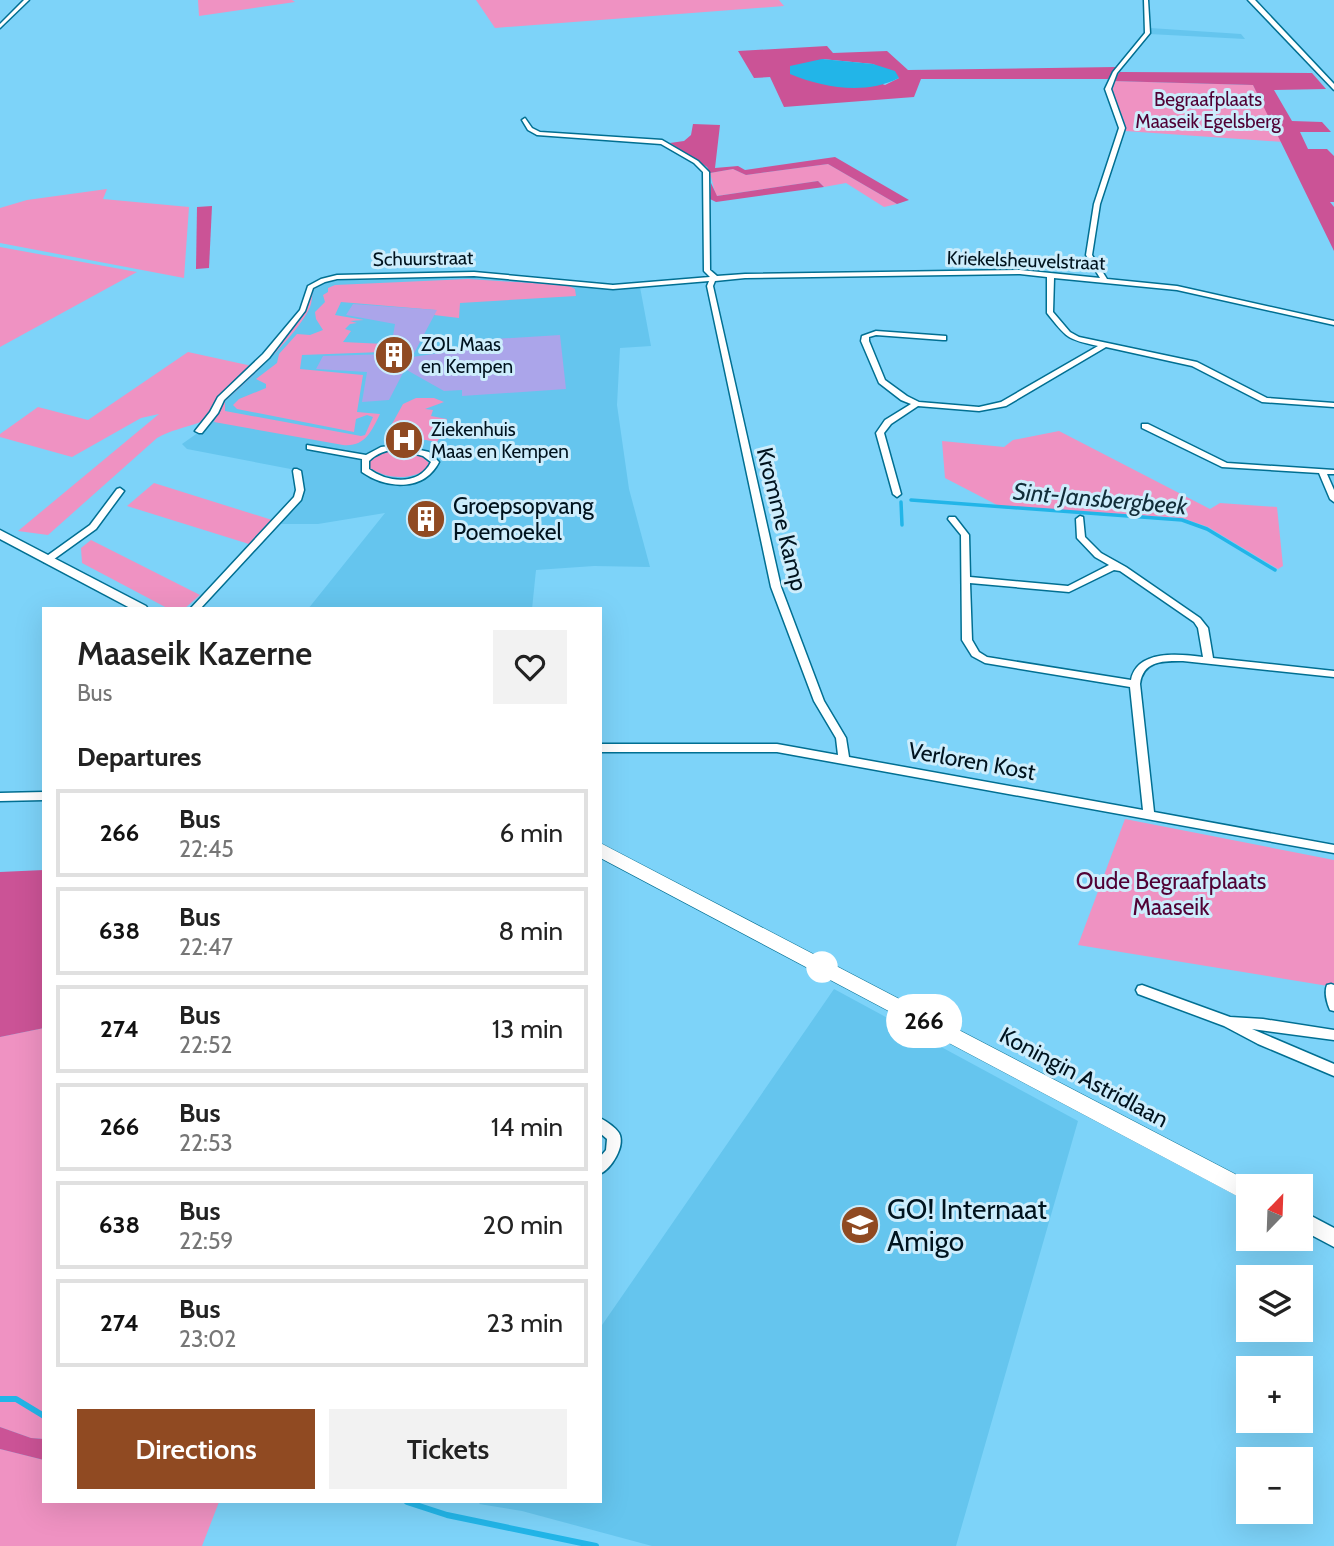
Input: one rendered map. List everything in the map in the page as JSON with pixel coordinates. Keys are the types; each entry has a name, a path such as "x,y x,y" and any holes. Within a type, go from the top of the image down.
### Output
{"main road":[{"path":"1251,0 1334,88"},
{"path":"0,534 138,607"},
{"name":"Koningin Astridlaan","path":"602,851 1236,1185"},
{"path":"1313,1226 1334,1238"}],"street":[{"path":"0,27 27,0"},
{"path":"1104,279 1089,255 1097,204 1122,128 1108,89 1115,73 1147,36 1146,0"},
{"path":"1324,77 1334,77"},
{"name":"Kromme Kamp","path":"525,120 530,129 539,134 662,142 696,162 706,172 707,271 714,280 710,286 776,587 819,701 841,738 844,758"},
{"name":"Kriekelsheuvelstraat","path":"714,280 990,271 1051,275 1104,279 1209,294 1334,323"},
{"name":"Schuurstraat","path":"199,431 214,413 221,399 265,356 303,310 310,288 323,280 370,276 474,274 595,287 714,280"},
{"path":"1051,275 1049,312 1053,319 1077,339 1194,365 1265,400 1334,405"},
{"path":"943,338 876,333 866,336 865,341 883,381 891,390 917,404 991,408 1003,404 1103,346"},
{"path":"897,494 880,433 888,422 917,404"},
{"path":"1145,426 1225,465 1334,472"},
{"path":"310,447 367,458 382,449 398,447 426,454 435,464 430,472 419,479 401,482 370,474 364,467 367,458"},
{"path":"197,607 298,498 300,490 297,471"},
{"path":"1322,472 1334,499"},
{"path":"47,560 93,527 120,491"},
{"path":"952,519 965,535 968,580 967,640 975,654 985,660 1135,684"},
{"path":"1080,519 1081,538 1098,555 1197,620 1203,628 1209,662"},
{"path":"968,580 1069,589 1113,567 1123,569"},
{"path":"1149,815 1135,684 1135,675 1141,666 1163,658 1334,674"},
{"name":"Verloren Kost","path":"602,748 777,748 844,758 1334,849"},
{"path":"0,797 42,796"},
{"path":"1331,989 1334,1006"},
{"path":"1142,990 1228,1022 1262,1040 1334,1070"},
{"path":"1228,1022 1263,1024 1334,1035"},
{"path":"602,1126 614,1138 612,1152 602,1165"}],"shaded area":[{"path":"1150,28 1241,34 1245,39 1149,34"},
{"path":"827,46 833,53 887,51 908,70 1116,67 1108,79 921,79 914,97 784,107 770,77 754,78 738,51","holes":["822,59 873,64 899,78 885,85"]},
{"path":"822,59 873,64 895,71 899,78 872,87 844,88 790,74 790,66"},
{"path":"1120,72 1312,73 1326,89 1274,90 1292,121 1322,122 1331,132 1300,132 1308,149 1327,149 1334,156 1334,202 1330,202 1334,207 1334,251 1253,85 1112,81"},
{"path":"693,124 720,125 715,168 738,166 745,170 835,157 909,200 897,204 828,164 746,175 733,169 710,173 707,167 670,143 684,141 691,135"},
{"path":"818,181 824,187 716,202 710,199 711,183 717,196"},
{"path":"212,206 209,268 196,269 197,207"},
{"name":"Ziekenhuis Maas en Kempen","path":"477,276 563,287 640,287 651,346 620,348 617,405 629,489 650,567 594,566 536,570 532,607 310,607 385,513 318,524 279,524 303,493 301,471 187,449 182,444 199,432 221,403 275,348 306,308 312,288 324,281"},
{"path":"42,870 42,1028 0,1037 0,872"},
{"name":"GO! Internaat Amigo","path":"834,989 1078,1121 956,1546 652,1546 522,1511 479,1504 602,1503 602,1325"},
{"path":"0,1427 31,1438 42,1439 42,1460 0,1449"}],"green space":[{"path":"198,0 292,0 295,2 199,16"},
{"path":"476,0 779,0 784,6 495,28"},
{"name":"Begraafplaats Maaseik Egelsberg","path":"1112,81 1253,85 1283,142 1125,131 1123,118 1112,94"},
{"path":"828,164 897,204 884,207 846,183 824,187 818,181 716,196 710,173 733,169 746,175"},
{"path":"107,189 103,199 189,207 184,278 0,243 0,208 27,200"},
{"path":"0,247 137,272 0,347"},
{"path":"498,275 565,284 575,289 576,296 460,303 459,318 434,315 436,310 341,302 335,315 364,320 350,321 357,323 350,324 345,329 351,331 343,342 384,344 382,352 302,355 300,369 363,375 357,412 380,414 374,427 362,441 343,445 214,422 223,400 266,359 306,310 312,288 321,282 338,278 436,276 336,280 321,284 313,290 310,307 295,331 272,357 225,401 225,411 365,435 373,417 367,415 356,419 354,432 237,409 233,405 239,399 266,388 266,384 256,379 277,363 279,354 297,334 310,335 323,330 315,312 325,302 323,295 328,292 328,288 335,285 468,279 563,285 471,276"},
{"path":"188,352 252,366 212,414 198,423 157,438 48,535 18,531 159,414 141,418 72,457 0,437 0,434 38,407 88,420"},
{"path":"416,398 434,398 444,402 425,409 433,410 431,416 447,419 446,428 437,442 387,433 403,404"},
{"path":"1059,431 1210,509 1220,503 1277,507 1283,566 1278,569 1208,527 1182,518 999,506 945,478 942,441 1004,447 1013,440"},
{"path":"389,451 422,456 429,463 428,468 414,475 399,477 370,468 370,458"},
{"path":"154,483 272,520 249,544 127,506"},
{"path":"91,540 200,595 186,607 165,607 82,563 81,548"},
{"name":"Oude Begraafplaats Maaseik","path":"1125,819 1334,860 1334,987 1078,945"},
{"path":"42,1028 42,1439 31,1438 0,1427 0,1037"},
{"path":"0,1449 42,1460 42,1503 219,1503 202,1546 0,1546"}],"building":[{"path":"353,304 437,310 412,357 461,350 461,341 560,335 566,389 462,396 462,390 444,391 405,369 389,400 362,402 367,372 316,369 323,356 390,354 395,324 346,315"},
{"name":"Groepsopvang Poemoekel","path":"437,511 437,526 416,528 416,513"}],"waterway":[{"name":"Sint-Jansbergbeek","path":"911,500 1182,520 1207,529 1275,570"},
{"name":"Sint-Jansbergbeek","path":"901,502 902,525"},
{"path":"0,1399 16,1399 42,1415"},
{"path":"410,1503 447,1515 596,1546"}],"bus line":[{"name":"266","path":"602,851 1236,1185"}],"place":[{"name":"ZOL Maas en Kempen","path":"394,355"},
{"name":"Ziekenhuis Maas en Kempen","path":"404,440"},
{"name":"Groepsopvang Poemoekel","path":"426,519"},
{"name":"GO! Internaat Amigo","path":"860,1225"}]}
